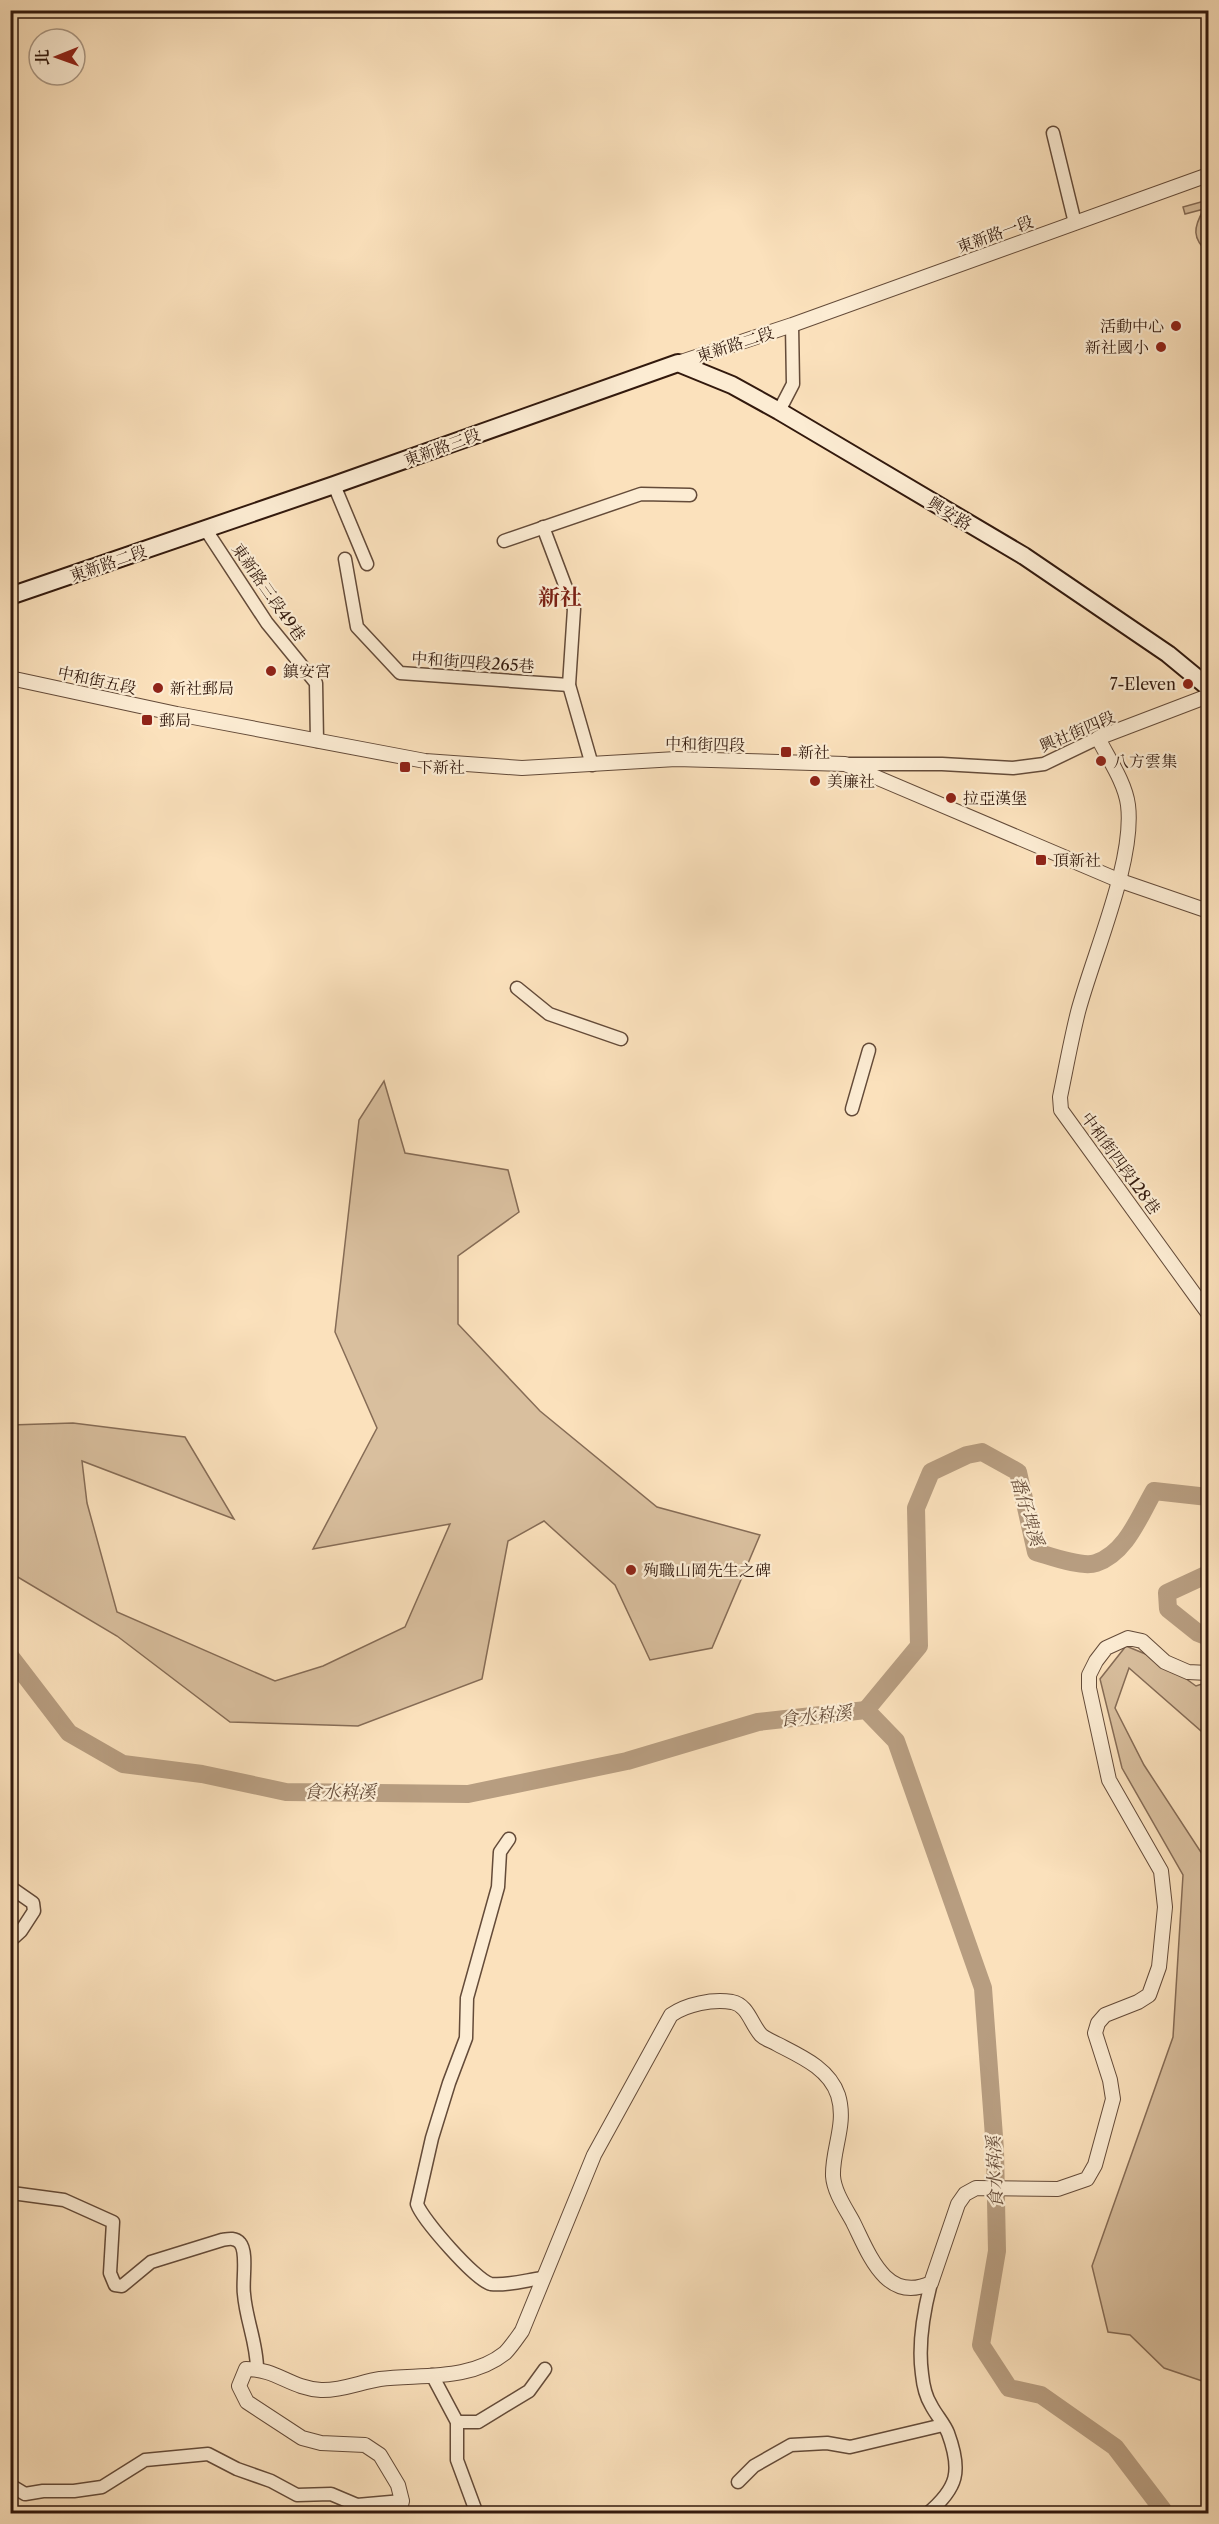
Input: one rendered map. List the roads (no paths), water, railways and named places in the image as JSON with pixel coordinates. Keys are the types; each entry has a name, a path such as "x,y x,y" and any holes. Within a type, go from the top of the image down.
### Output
{"main road":[{"name":"興安路","path":"678,363 732,385 779,411 1024,556 1168,654 1209,687"},
{"name":"東新路三段","path":"206,530 678,363"},
{"name":"東新路二段","path":"10,596 206,530"}],"street":[{"path":"1053,133 1075,223"},
{"name":"東新路一段","path":"792,325 1209,175"},
{"path":"779,411 793,384 792,325"},
{"name":"東新路二段","path":"678,363 792,325"},
{"path":"334,485 367,564"},
{"path":"504,541 641,494 690,495"},
{"path":"543,527 574,609 568,685 592,765"},
{"name":"東新路三段49巷","path":"206,530 267,623 316,683 317,741"},
{"name":"中和街四段265巷","path":"345,559 357,627 400,673 568,685"},
{"name":"中和街五段","path":"10,678 177,714"},
{"name":"興社街四段","path":"845,764 942,764 1013,768 1044,764 1098,738 1209,696"},
{"name":"中和街四段","path":"177,714 425,761 522,768 676,759 845,764 1118,880 1209,911"},
{"name":"中和街四段128巷","path":"1098,738 1124,790 1128,804 1128,830 1118,880 1078,1013 1060,1096 1060,1110 1209,1313"},
{"path":"517,988 549,1014 621,1039"},
{"path":"852,1109 869,1050"},
{"path":"927,2514 942,2501 956,2478 956,2462 948,2432 929,2403 922,2373 924,2311 931,2283 958,2204 965,2194 976,2188 1058,2189 1073,2186 1087,2179 1095,2165 1113,2099 1110,2080 1095,2033 1098,2023 1105,2014 1138,2002 1149,1995 1160,1958 1165,1907 1161,1871 1109,1780 1089,1688 1089,1675 1106,1648 1128,1638 1142,1641 1165,1662 1188,1672 1209,1673"},
{"path":"509,1839 500,1852 498,1887 467,1998 466,2038 432,2138 417,2204 428,2224 482,2280 492,2284 542,2278"},
{"path":"10,1887 33,1903 34,1911 10,1941"},
{"path":"10,2485 24,2494 43,2491 74,2492 102,2487 145,2460 208,2454 237,2469 271,2481 297,2495 331,2494 357,2505 401,2507 398,2485 380,2455 365,2445 321,2443 302,2438 247,2402 239,2386 246,2369 272,2372 296,2386 323,2390 381,2379 475,2370 505,2353 522,2331 594,2155 671,2015 691,2004 734,2002 745,2010 762,2036 815,2065 831,2082 838,2095 842,2124 833,2177 840,2198 875,2265 886,2278 910,2289 931,2283"},
{"path":"10,2190 12,2193 64,2200 113,2222 110,2273 115,2285 122,2286 151,2262 222,2240 232,2239 240,2243 244,2252 244,2295 257,2351 257,2369"},
{"path":"458,2422 478,2422 530,2391 545,2369"},
{"path":"432,2375 458,2422 457,2460 477,2514"},
{"path":"738,2482 754,2466 791,2445 827,2443 850,2448 943,2425"}],"waterway":[{"name":"番仔埤溪","path":"866,1710 919,1646 916,1508 931,1472 967,1455 982,1452 1018,1472 1036,1552 1083,1564 1096,1563 1106,1558 1124,1543 1154,1491 1208,1497"},
{"name":"番仔埤溪","path":"1208,1574 1167,1593 1168,1609 1198,1633 1208,1637"},
{"name":"食水嵙溪","path":"10,1656 69,1733 123,1764 202,1774 286,1792 468,1794 627,1761 758,1722 866,1710 896,1741 983,1988 995,2150 997,2251 981,2345 1009,2388 1041,2395 1115,2447 1166,2514"}],"place":[{"name":"活動中心","path":"1176,326"},
{"name":"新社國小","path":"1161,347"},
{"name":"鎮安宮","path":"271,671"},
{"name":"7-Eleven","path":"1188,684"},
{"name":"新社郵局","path":"158,688"},
{"name":"郵局","path":"147,720"},
{"name":"新社","path":"786,752"},
{"name":"八方雲集","path":"1101,761"},
{"name":"下新社","path":"405,767"},
{"name":"美廉社","path":"815,781"},
{"name":"拉亞漢堡","path":"951,798"},
{"name":"頂新社","path":"1041,860"},
{"name":"殉職山岡先生之碑","path":"631,1570"}],"district":[{"name":"新社","path":"560,597"}]}
